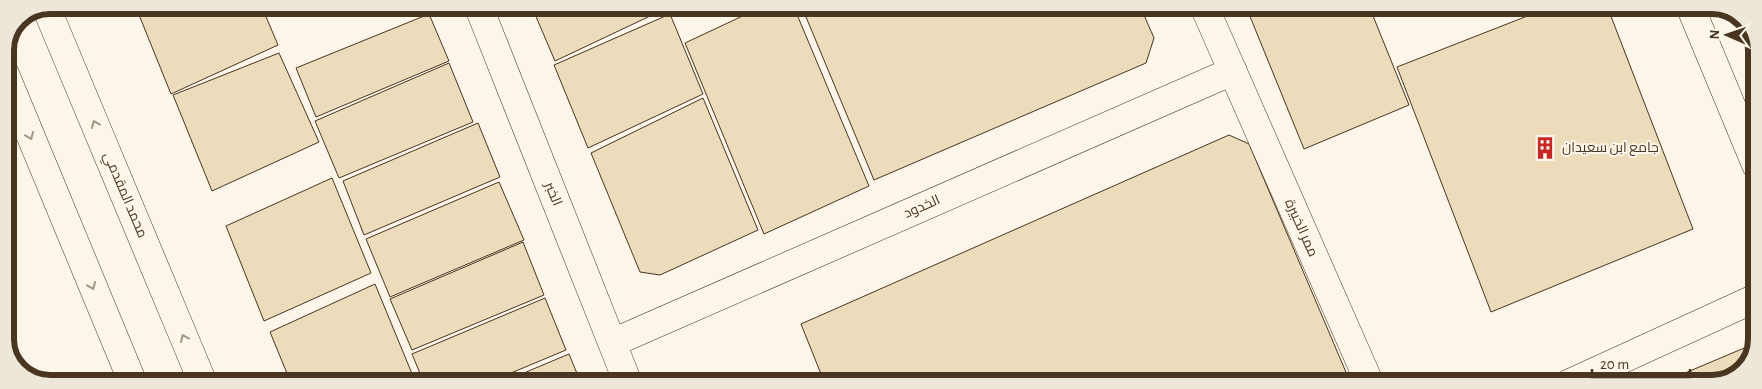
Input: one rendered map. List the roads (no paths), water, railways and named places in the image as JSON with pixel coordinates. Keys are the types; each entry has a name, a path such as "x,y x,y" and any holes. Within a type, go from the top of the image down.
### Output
{"street":[{"name":"محمد المقدمي","path":"49,14 200,375"},
{"name":"الخبر","path":"482,14 625,375"},
{"name":"ممر الخبيرة","path":"1208,14 1366,375"},
{"path":"1693,14 1748,146"},
{"name":"الخدود","path":"612,344 1233,71"},
{"path":"14,96 129,375"},
{"path":"1588,375 1748,302"}],"place":[{"name":"جامع ابن سعيدان","path":"1545,148"}]}
